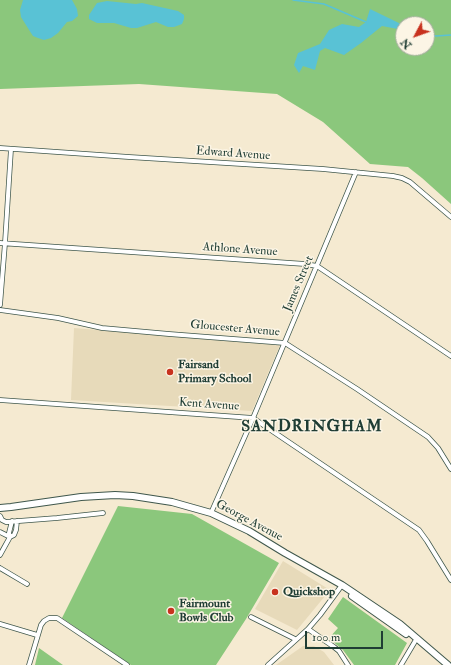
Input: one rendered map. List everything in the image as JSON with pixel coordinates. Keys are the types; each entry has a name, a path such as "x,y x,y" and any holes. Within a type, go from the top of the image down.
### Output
{"main road":[{"name":"George Avenue","path":"0,508 82,497 115,495 139,496 172,502 211,513 249,531 340,585 389,616 416,640"},
{"path":"416,640 444,665"},
{"path":"416,640 448,665"}],"street":[{"name":"Edward Avenue","path":"0,148 356,172 393,176 402,178 420,189 451,217"},
{"path":"0,304 2,243 11,149"},
{"name":"James Street","path":"211,513 253,418 356,172"},
{"name":"Athlone Avenue","path":"2,243 317,266 451,356"},
{"name":"Gloucester Avenue","path":"0,310 58,318 102,328 284,343 428,437 438,448 451,469"},
{"name":"Kent Avenue","path":"0,400 253,418 419,530 451,580"},
{"path":"0,516 2,520 6,522 103,513"},
{"path":"0,555 10,537 14,535 16,530 15,521"},
{"path":"0,532 10,537"},
{"path":"0,568 27,584"},
{"path":"268,665 308,629 320,615 340,585"},
{"path":"251,617 296,639"},
{"path":"29,665 41,624 49,618 57,618 127,665"},
{"path":"0,624 37,635"},
{"path":"308,629 339,651 348,665"},
{"path":"401,665 416,640"}],"shaded area":[{"name":"Fairsand Primary School","path":"74,328 280,345 252,411 71,400"},
{"path":"283,561 330,590 297,630 255,609"},
{"path":"303,646 314,646 324,652 334,665 276,665"}],"green space":[{"path":"0,0 451,0 451,204 408,167 370,164 323,122 277,94 139,84 0,89"},
{"path":"118,506 192,514 279,563 246,619 216,665 131,665 62,618"},
{"path":"343,597 407,643 395,665 354,665 343,650 331,640 330,637 338,628 328,619"},
{"path":"39,648 63,665 35,665"}],"water":[{"path":"23,0 72,0 77,9 78,16 72,21 67,22 58,33 51,38 44,40 33,36 21,17 20,10"},
{"path":"107,1 136,4 142,3 178,11 184,15 184,19 182,24 174,27 168,27 156,22 137,28 131,28 114,23 97,23 89,19 89,15 97,3"},
{"path":"370,9 395,21 395,28 382,26 344,55 325,48 320,51 315,70 303,66 299,73 294,65 298,53 320,44 329,30 342,24 359,27 366,22"}],"waterway":[{"path":"293,0 324,4 366,22"},
{"path":"435,36 451,35"}],"place":[{"name":"Fairsand Primary School","path":"170,372"},
{"name":"Quickshop","path":"275,592"},
{"name":"Fairmount Bowls Club","path":"171,611"}],"district":[{"name":"SANDRINGHAM","path":"312,428"}]}
